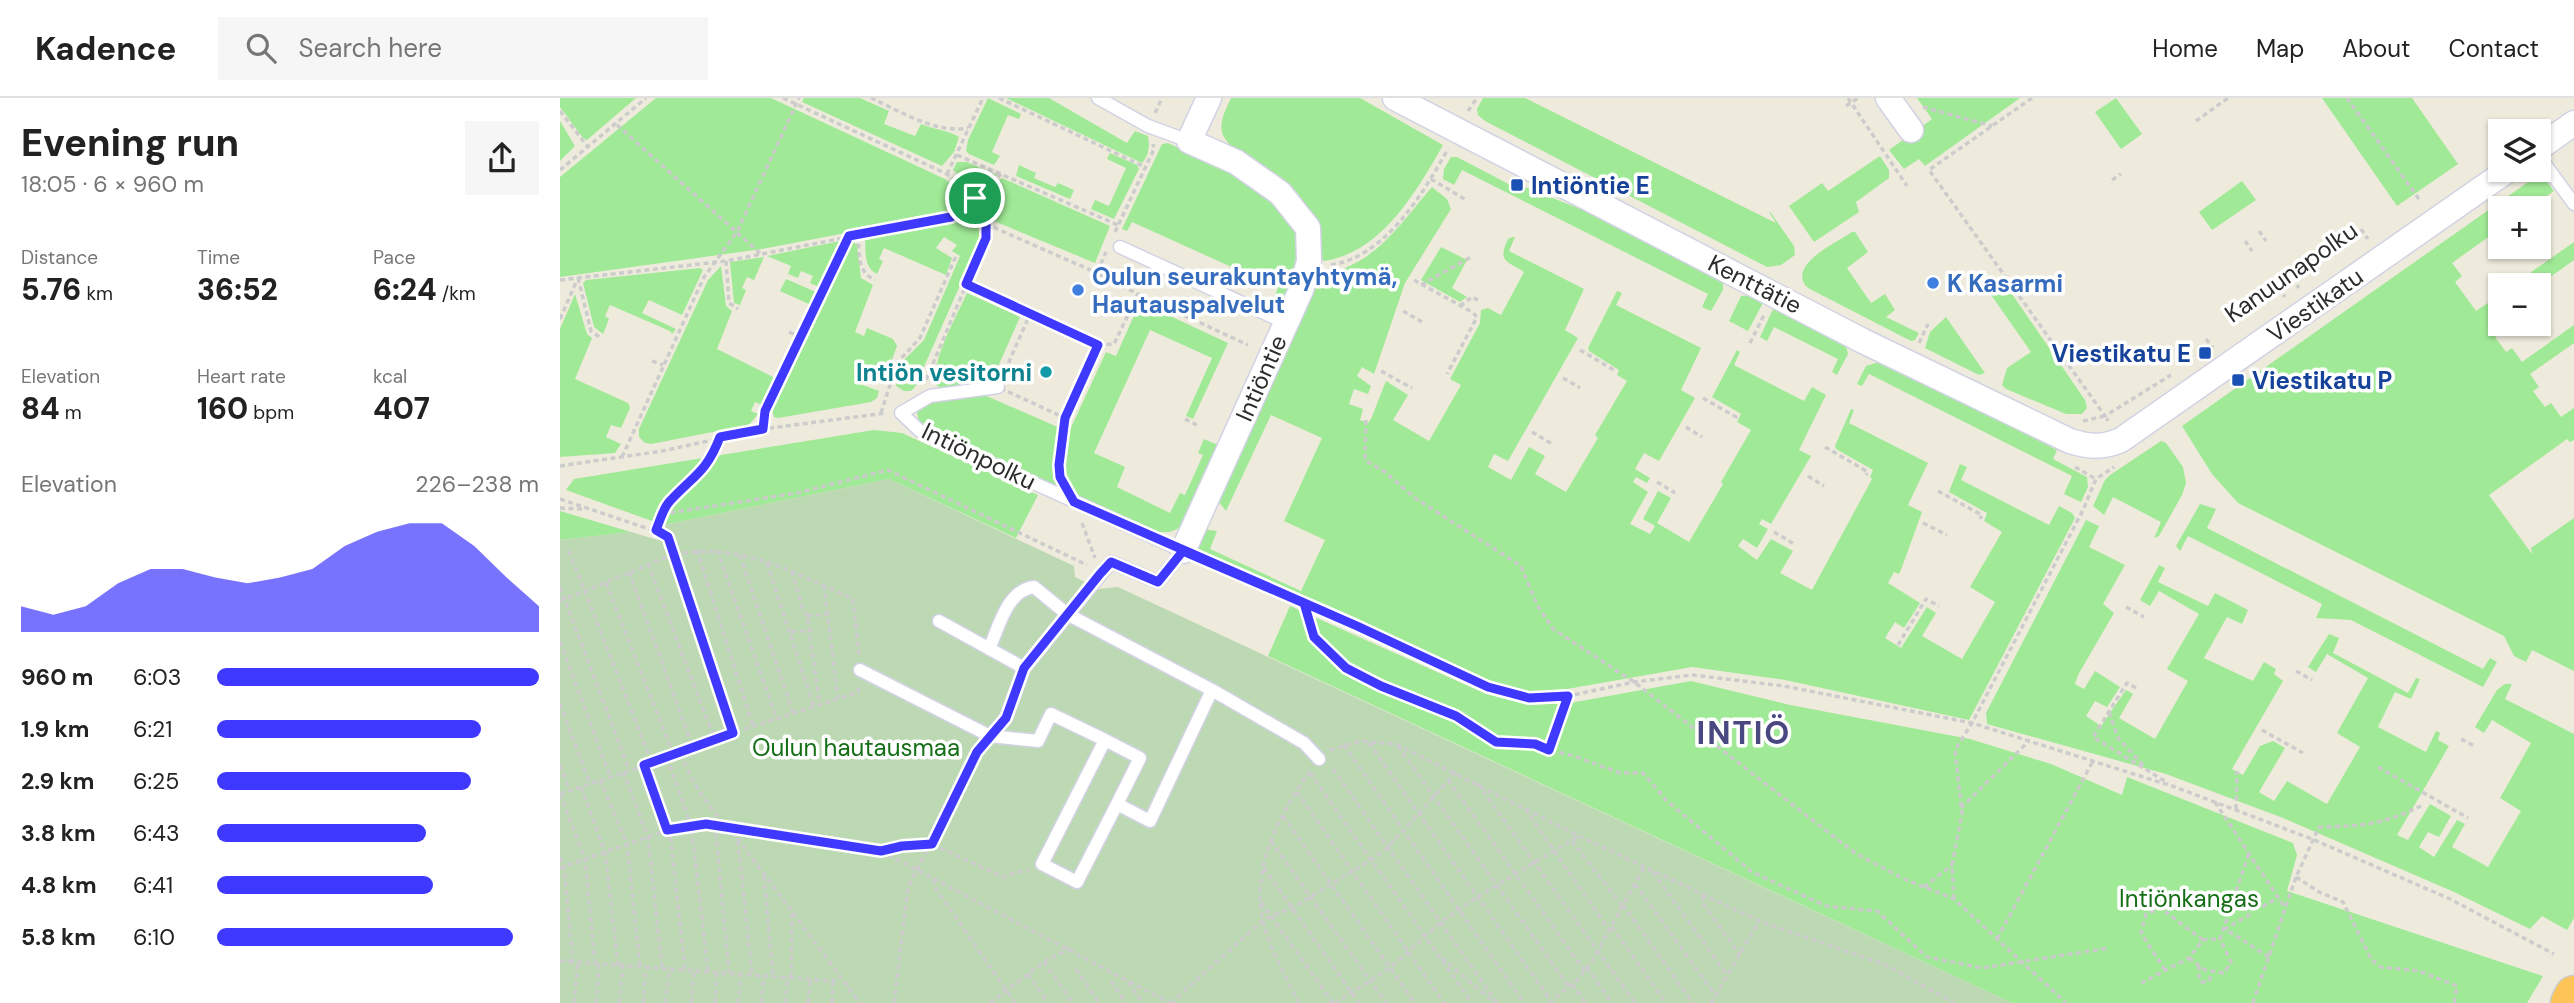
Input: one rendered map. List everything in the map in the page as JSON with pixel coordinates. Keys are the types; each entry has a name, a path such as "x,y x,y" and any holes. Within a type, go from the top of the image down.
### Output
{"highway":[{"path":"2570,1003 2574,995"}],"street":[{"path":"1189,141 1209,98"},
{"path":"1888,98 1911,130"},
{"name":"Kenttätie","path":"1408,101 1457,132 1863,341 2070,441 2085,446 2105,446 2122,450"},
{"path":"2551,139 2574,123"},
{"name":"Intiöntie","path":"1183,551 1301,290 1309,261 1308,228 1280,193 1236,162 1189,141"},
{"name":"Viestikatu","path":"2122,450 2491,182"}],"lane":[{"path":"1098,98 1148,126 1189,141"},
{"path":"2551,172 2574,204"},
{"path":"1120,247 1286,323"},
{"path":"901,412 930,396 998,387"},
{"name":"Intiönpolku","path":"901,412 920,431 1183,551"},
{"path":"990,736 1006,718 1024,668 1111,562 1158,582 1183,551"},
{"path":"989,649 1014,596 1023,588 1034,587 1067,614 1212,690 1304,743 1321,757"},
{"path":"939,621 1024,668"},
{"path":"860,670 990,736 1038,741 1052,714 1105,740 1140,758 1077,882 1042,864 1105,740"},
{"path":"1117,804 1150,821 1212,690"}],"path":[{"path":"560,170 646,98"},
{"path":"783,98 947,174 975,198 986,224 986,238 924,385 901,412"},
{"path":"622,457 705,278 737,232 799,98"},
{"path":"871,98 919,120 953,131 968,128"},
{"path":"947,174 983,98"},
{"path":"999,98 1145,167"},
{"path":"1309,261 1321,267 1346,263 1375,246 1399,222 1431,179 1477,98"},
{"path":"1848,98 1907,186"},
{"path":"1846,106 1858,98"},
{"path":"2032,98 1929,170 2105,416 2181,369"},
{"path":"2196,121 2228,98"},
{"path":"2347,98 2421,202 2411,209"},
{"path":"1923,107 1992,126"},
{"path":"560,111 587,147"},
{"path":"617,125 761,254"},
{"path":"957,155 1118,225"},
{"path":"560,280 726,261 951,217 964,210 1001,174"},
{"path":"2112,180 2121,174"},
{"path":"1431,179 1466,200"},
{"path":"986,224 1097,273 1093,282"},
{"name":"Kanuunapolku","path":"2358,246 2368,239 2361,229"},
{"path":"2259,232 2266,242"},
{"path":"858,235 861,269 865,275 875,280"},
{"path":"763,429 765,411 849,236"},
{"path":"2245,241 2252,251"},
{"path":"881,413 899,360 920,338 956,256"},
{"path":"1421,285 1471,257"},
{"path":"726,261 729,303 738,309"},
{"path":"560,319 578,278"},
{"path":"578,278 591,331 601,338"},
{"path":"2292,278 2299,288"},
{"path":"1414,280 1477,317 1447,374"},
{"name":"Kanuunapolku","path":"2278,288 2285,297 2309,281"},
{"path":"966,284 1098,345 1065,418 1059,465 1060,477 1074,502 1100,574"},
{"path":"1138,294 1248,345"},
{"path":"1750,343 1774,294"},
{"path":"1458,306 1472,297 1478,300"},
{"path":"928,304 934,306"},
{"path":"1403,311 1422,322"},
{"path":"1030,314 998,387 1065,418"},
{"path":"1917,348 1928,324"},
{"path":"1069,332 1073,326"},
{"path":"789,332 799,336"},
{"path":"2206,339 2213,348"},
{"name":"Kanuunapolku","path":"2205,353 2223,341"},
{"path":"1580,350 1615,370 1613,372"},
{"path":"652,361 663,365"},
{"path":"1381,370 1412,388"},
{"path":"1563,378 1580,388"},
{"path":"1703,398 1736,417 1734,419"},
{"name":"Intiönpolku","path":"560,466 662,451 763,429 901,412"},
{"path":"1185,419 1197,425"},
{"path":"1366,420 1365,460 1385,472 1415,498 1521,566 1537,605 1553,629 1634,682 1855,853 1904,879 1954,898 2066,1003"},
{"path":"1686,427 1702,437"},
{"path":"1532,432 1552,444"},
{"path":"656,530 670,501 699,475 712,459 720,437"},
{"path":"1825,447 1868,472 1866,475"},
{"path":"1954,898 1952,864 1961,808 1955,750 1972,723 2096,479 2122,450"},
{"path":"2074,466 2096,479"},
{"path":"662,514 797,493 888,470 1002,523 1100,574"},
{"path":"1808,476 1825,486"},
{"path":"1657,482 1675,493"},
{"path":"1938,491 1982,515 1980,519"},
{"path":"560,499 656,530 668,537 733,733"},
{"path":"560,508 588,509"},
{"path":"1923,523 1947,535"},
{"path":"1774,532 1796,545"},
{"path":"697,550 753,726"},
{"path":"562,600 672,555 697,550 718,550 740,555 792,570 853,599 860,670 858,692 560,794 585,859 597,963 596,1003"},
{"path":"718,550 777,720"},
{"path":"569,551 652,763"},
{"path":"1183,551 1488,687 1529,698 1568,696 1634,682 1693,675 1784,687 1972,723 2175,787 2312,839 2450,899 2554,954"},
{"path":"740,555 793,713"},
{"path":"766,563 814,707"},
{"path":"648,564 715,740"},
{"path":"792,570 807,616 820,705"},
{"path":"629,572 694,748"},
{"path":"606,583 674,756"},
{"path":"824,585 838,698"},
{"path":"560,587 562,600 629,770"},
{"path":"1898,645 1926,599 1939,606"},
{"path":"1304,603 1314,637 1346,668 1381,686 1456,716 1496,742 1535,744 1620,773 1643,773 1667,801 1752,872 1826,906 1877,911 1927,957 1982,968 2109,948"},
{"path":"2126,607 2144,617"},
{"path":"807,616 828,614"},
{"path":"791,632 815,630"},
{"path":"560,642 610,776"},
{"path":"2296,671 2312,680"},
{"path":"2136,688 2127,683 2093,737 2175,787"},
{"path":"1549,750 1568,696"},
{"path":"560,704 590,784"},
{"path":"2109,712 2118,737 2149,771"},
{"path":"2262,730 2303,753"},
{"path":"894,1003 908,887 977,752 990,736"},
{"path":"2461,739 2476,747"},
{"path":"1961,808 2029,741"},
{"path":"1368,742 1553,1001 1586,969 1644,867"},
{"path":"1299,1003 1267,935 1263,920 1260,901 1263,867 1282,816 1321,757 1344,745 1368,742 1396,744 1579,836 1759,921 1886,965 1954,1003"},
{"path":"1396,744 1497,886 1586,1003"},
{"path":"1344,745 1524,1003"},
{"path":"681,754 685,765 724,826 738,839 860,1003"},
{"path":"1321,757 1388,847 1496,1003"},
{"path":"667,758 691,825 708,971"},
{"path":"1997,939 2093,761"},
{"path":"560,765 570,791"},
{"path":"644,765 667,830 685,970"},
{"path":"2378,767 2468,818"},
{"path":"2236,809 2237,771"},
{"path":"623,772 648,837 662,968"},
{"path":"1310,772 1472,1003"},
{"path":"562,867 667,830 691,825 724,826 881,851 1070,948 1170,1003 1263,920 1292,908 1388,847 1456,772"},
{"path":"600,780 627,844 640,966"},
{"path":"1448,780 1612,1003"},
{"path":"1477,783 1635,1003"},
{"path":"581,787 605,852 620,965 619,1003"},
{"path":"1296,792 1444,1003"},
{"path":"2214,801 2285,908"},
{"path":"2253,1003 2296,877 2319,827 2364,826 2391,820 2421,806"},
{"path":"1523,807 1666,1003"},
{"path":"1282,816 1415,1003"},
{"path":"715,825 729,973"},
{"path":"1260,901 1334,1003 1390,968 1459,909 1579,836"},
{"path":"738,839 752,974"},
{"path":"1271,841 1386,1003"},
{"path":"1572,841 1693,1003"},
{"path":"881,851 932,844 1003,877 1042,864"},
{"path":"2220,939 2249,853"},
{"path":"560,857 575,962 574,1003"},
{"path":"1924,887 1952,864"},
{"path":"1263,867 1359,1003"},
{"path":"1652,871 1727,975"},
{"path":"764,874 773,976"},
{"path":"2296,877 2319,892 2343,902 2371,959 2381,967 2419,971 2439,977 2457,986 2454,1003"},
{"path":"933,879 936,889 1014,1003"},
{"path":"1635,884 1716,996"},
{"path":"1704,895 1702,902 1740,955"},
{"path":"2225,929 2249,915 2245,908 2256,902 2260,908 2278,898"},
{"path":"2165,970 2141,933 2146,914 2160,908 2203,940 2220,939"},
{"path":"785,1003 792,911"},
{"path":"1711,1003 1759,921"},
{"path":"2225,929 2269,957"},
{"path":"2189,958 2213,971 2224,973 2231,962 2220,939"},
{"path":"2141,983 2189,958 2203,940"},
{"path":"990,1003 1044,962 1070,948"},
{"path":"1438,955 1496,1003"},
{"path":"560,961 834,981"},
{"path":"1044,962 1073,1003"},
{"path":"2199,965 2199,979 2202,982 2209,981 2213,971"},
{"path":"643,1003 646,967"},
{"path":"665,1003 670,968"},
{"path":"1076,969 1099,1003"},
{"path":"691,1003 694,970"},
{"path":"715,1003 718,972"},
{"path":"738,1003 741,974"},
{"path":"1028,974 1048,1003"},
{"path":"761,1003 764,975"},
{"path":"832,1003 834,981 841,975"},
{"path":"808,1003 810,978"},
{"path":"1127,980 1143,1003"},
{"path":"1111,981 1126,1003"}],"green space":[{"path":"560,98 636,98 587,140 560,107"},
{"path":"656,98 771,98 945,179 967,197 964,205 956,212 762,249 560,277 560,177"},
{"path":"804,98 860,98 889,111 884,124 915,136 921,124 959,137 954,152 942,166 802,102"},
{"path":"988,98 1021,114 1019,119 1008,115 992,152 1000,156 994,165 966,151 968,140"},
{"path":"1006,98 1049,98 1127,143 1135,131 1148,136 1148,154 1142,163"},
{"path":"1231,98 1360,98 1443,145 1409,200 1380,233 1344,256 1324,261 1319,253 1313,220 1296,192 1285,180 1237,151 1223,135 1222,121"},
{"path":"1483,98 1525,98 1776,223 1769,212 1771,213 1794,246 1795,255 1781,265 1767,267 1485,121 1478,115 1477,109"},
{"path":"1917,98 2020,98 1925,166 1919,159 1904,169 1889,150 1932,119"},
{"path":"2116,98 2142,134 2121,149 2095,112"},
{"path":"2322,98 2412,98 2458,164 2397,206"},
{"path":"560,121 575,146 560,161"},
{"path":"1168,143 1262,188 1287,216 1296,236 1298,255 1292,285 1283,302 1272,302 1278,288 1132,222 1127,231 1122,229 1162,144"},
{"path":"1110,153 1137,165 1139,169 1114,219 1091,209 1095,200 1109,206 1126,168 1107,159"},
{"path":"1880,156 1889,170 1889,178 1856,202 1859,212 1814,242 1789,206 1822,183 1828,191"},
{"path":"1451,157 1457,157 1522,191 1525,187 1588,212 1723,281 1723,290 1711,311 1702,307 1708,294 1462,170 1454,185 1443,179 1444,169"},
{"path":"957,162 967,162 997,175 978,192 953,170"},
{"path":"1019,165 1036,173 1034,178 1055,187 1058,183 1074,190 1070,199 1016,176"},
{"path":"1002,178 1110,226 1095,263 989,219 979,198"},
{"path":"2242,181 2256,200 2212,230 2199,212"},
{"path":"2528,182 2548,182 2554,191 2547,196 2508,196"},
{"path":"1432,187 1447,199 1451,209 1405,283 1374,374 1362,367 1357,376 1371,386 1368,394 1354,389 1349,404 1363,409 1360,420 1368,423 1371,419 1386,381 1408,395 1393,420 1429,441 1461,385 1450,379 1480,323 1481,310 1488,308 1501,315 1524,272 1504,257 1508,239 1515,237 1509,251 1584,289 1565,330 1578,338 1508,461 1494,454 1488,467 1511,480 1529,447 1545,456 1535,474 1566,492 1598,438 1595,435 1627,381 1617,375 1619,370 1588,348 1617,291 1622,293 1616,305 1701,348 1681,390 1695,398 1659,461 1644,453 1635,469 1650,478 1647,483 1636,477 1633,482 1648,492 1630,524 1650,534 1655,526 1643,519 1658,491 1671,498 1657,523 1689,542 1751,430 1737,422 1741,414 1712,397 1737,350 1740,352 1734,365 1804,401 1812,387 1826,395 1799,450 1811,456 1771,524 1762,519 1759,524 1768,529 1757,548 1743,539 1738,546 1757,560 1771,539 1793,551 1780,573 1812,590 1872,479 1870,477 1873,470 1835,446 1851,409 1854,410 1849,423 1928,463 1908,505 1922,512 1899,574 1894,572 1888,583 1920,603 1904,628 1895,622 1885,638 1901,648 1927,607 1936,613 1922,636 1962,659 1995,602 1970,587 2002,532 1984,521 1987,513 1949,492 1960,464 1967,467 1961,480 2049,525 2059,506 2072,513 2075,518 1969,720 1785,680 1692,667 1567,689 1529,692 1491,683 1195,548 1203,529 1217,531 1210,549 1301,591 1325,540 1284,521 1322,438 1271,415 1226,511 1218,501 1314,277 1335,272 1368,255 1394,232"},
{"path":"2488,210 2488,237 2452,263 2462,276 2455,282 2476,311 2488,303 2488,336 2496,336 2506,352 2512,348 2522,362 2574,325 2574,343 2530,374 2539,387 2533,391 2545,407 2551,403 2561,417 2574,408 2574,440 2570,442 2567,439 2489,495 2532,554 2531,548 2574,518 2574,671 2532,650 2526,662 2514,656 2504,636 2238,503 2212,474 2182,426"},
{"path":"974,211 981,238 915,387 911,391 904,391 896,386 902,362 924,340 960,256 952,251 957,245 944,237 936,248 952,258 946,275 884,248 879,259 883,261 877,274 867,263 865,237 947,223"},
{"path":"1855,232 1868,252 1847,268 1871,303 1885,294 1895,310 1886,317 1919,333 1915,340 1911,341 1808,288 1803,280 1803,272 1815,256"},
{"path":"840,241 819,287 810,283 813,276 801,271 798,278 788,274 791,266 767,256"},
{"path":"851,242 857,244 861,278 873,285 855,332 864,336 867,328 893,339 897,346 885,379 866,372 860,384 879,391 877,398 871,402 774,417 772,410"},
{"path":"2574,242 2574,260 2551,276 2551,273 2530,273"},
{"path":"1441,247 1467,260 1452,288 1467,297 1460,302 1421,280"},
{"path":"764,257 754,280 747,277 742,288 746,290 740,305 734,303 730,262"},
{"path":"721,266 726,306 732,311 717,349 775,378 762,405 755,402 751,411 758,414 749,425 645,443 639,437 639,429 708,280"},
{"path":"700,268 703,270 682,315 649,300 642,313 676,329 672,334 610,305 605,316 609,319 603,334 594,327 583,283 586,280"},
{"path":"786,279 816,292 811,305 780,291"},
{"path":"2000,280 2085,400 2087,408 2082,414 2066,414 2002,385 2007,368 2031,352 1987,289"},
{"path":"967,293 1020,317 993,378 941,388 936,385 937,364"},
{"path":"575,294 587,334 592,338 575,379 628,403 630,408 621,428 611,425 606,437 621,444 615,453 560,457 560,329"},
{"path":"1751,295 1764,301 1748,331 1729,321 1741,296"},
{"path":"1140,302 1228,343 1193,419 1186,416 1212,358 1150,330 1094,453 1125,467 1117,487 1170,513 1180,493 1185,495 1203,455 1198,453 1204,439 1218,445 1178,529 1167,532 1150,530 919,421 917,413 922,405 982,394 1069,432 1106,352 1116,356"},
{"path":"1774,307 1845,343 1848,354 1837,375 1832,372 1838,359 1774,327 1767,341 1760,337"},
{"path":"1946,317 1985,373 1979,375 1925,348 1930,332"},
{"path":"1882,361 2057,450 2053,459 2087,477 2088,487 2081,502 2064,494 2072,476 1869,374 1862,386 1857,384 1866,366"},
{"path":"874,430 902,433 1038,495 1016,538 889,479 663,525 566,490 574,479"},
{"path":"2161,441 2166,443 2183,467 2186,483 2159,536 2154,538 2161,522 2113,497 2104,515 2093,506 2110,475"},
{"name":"Oulun hautausmaa","path":"889,479 1074,566 1075,577 1099,589 1118,587 2012,1003 560,1003 560,540 631,532 658,540 663,525"},
{"path":"2200,504 2216,509 2207,528 2483,669 2490,658 2497,662 2483,687 2351,620 2316,618 2322,604 2188,536 2180,551 2176,546"},
{"path":"560,511 631,532 560,540"},
{"path":"2086,520 2099,526 2089,547 2125,565 2103,604 2114,613 2075,684 2084,689 2095,671 2120,687 2107,707 2095,701 2086,716 2101,726 2126,690 2133,694 2119,718 2155,739 2188,681 2167,669 2199,614 2159,591 2150,606 2140,600 2159,565 2165,568 2158,582 2208,606 2215,593 2248,610 2242,624 2227,617 2204,658 2253,681 2264,662 2276,669 2274,674 2283,681 2232,769 2243,775 2260,746 2273,741 2285,748 2259,792 2274,801 2287,781 2327,804 2360,747 2337,733 2368,678 2327,654 2316,672 2308,667 2329,634 2339,638 2333,653 2408,693 2416,678 2420,679 2411,699 2395,692 2378,727 2426,752 2436,731 2440,733 2438,740 2449,746 2397,835 2408,840 2430,804 2451,816 2439,837 2428,832 2419,847 2434,857 2457,820 2465,824 2452,847 2488,867 2521,811 2500,798 2531,743 2492,720 2484,733 2475,727 2497,690 2505,684 2512,684 2505,699 2574,734 2574,918 2567,930 2542,916 2530,929 2454,892 2283,818 2166,774 1987,724 1986,713"},
{"name":"Intiönkangas","path":"1290,606 1486,694 1529,705 1570,703 1691,681 1790,705 1970,739 2051,764 2122,795 2127,777 2293,843 2297,855 2287,891 2543,976 2527,1003 2012,1003 1268,656"}],"place":[{"name":"Intiöntie E","path":"1517,185"},
{"name":"K Kasarmi","path":"1933,283"},
{"name":"Oulun seurakuntayhtymä, Hautauspalvelut","path":"1078,290"},
{"name":"Viestikatu E","path":"2205,353"},
{"name":"Intiön vesitorni","path":"1046,372"},
{"name":"Viestikatu P","path":"2238,380"}],"district":[{"name":"INTIÖ","path":"1744,733"}],"route":[{"path":"975,198 986,224 986,238 966,284 1098,345 1065,418 1060,477 1074,502 1357,626 1488,687 1529,698 1568,696 1549,750 1535,744 1496,742 1456,716 1381,686 1346,668 1314,637 1304,603 1183,551 1158,582 1111,562 1100,574 1093,586 1024,668 1006,718 977,752 932,844 881,851 706,824 667,830 644,765 681,754 733,733 668,537 656,530 662,514 670,501 699,475 712,459 720,437 763,429 765,411 849,236 951,217 964,210 975,198"}]}
